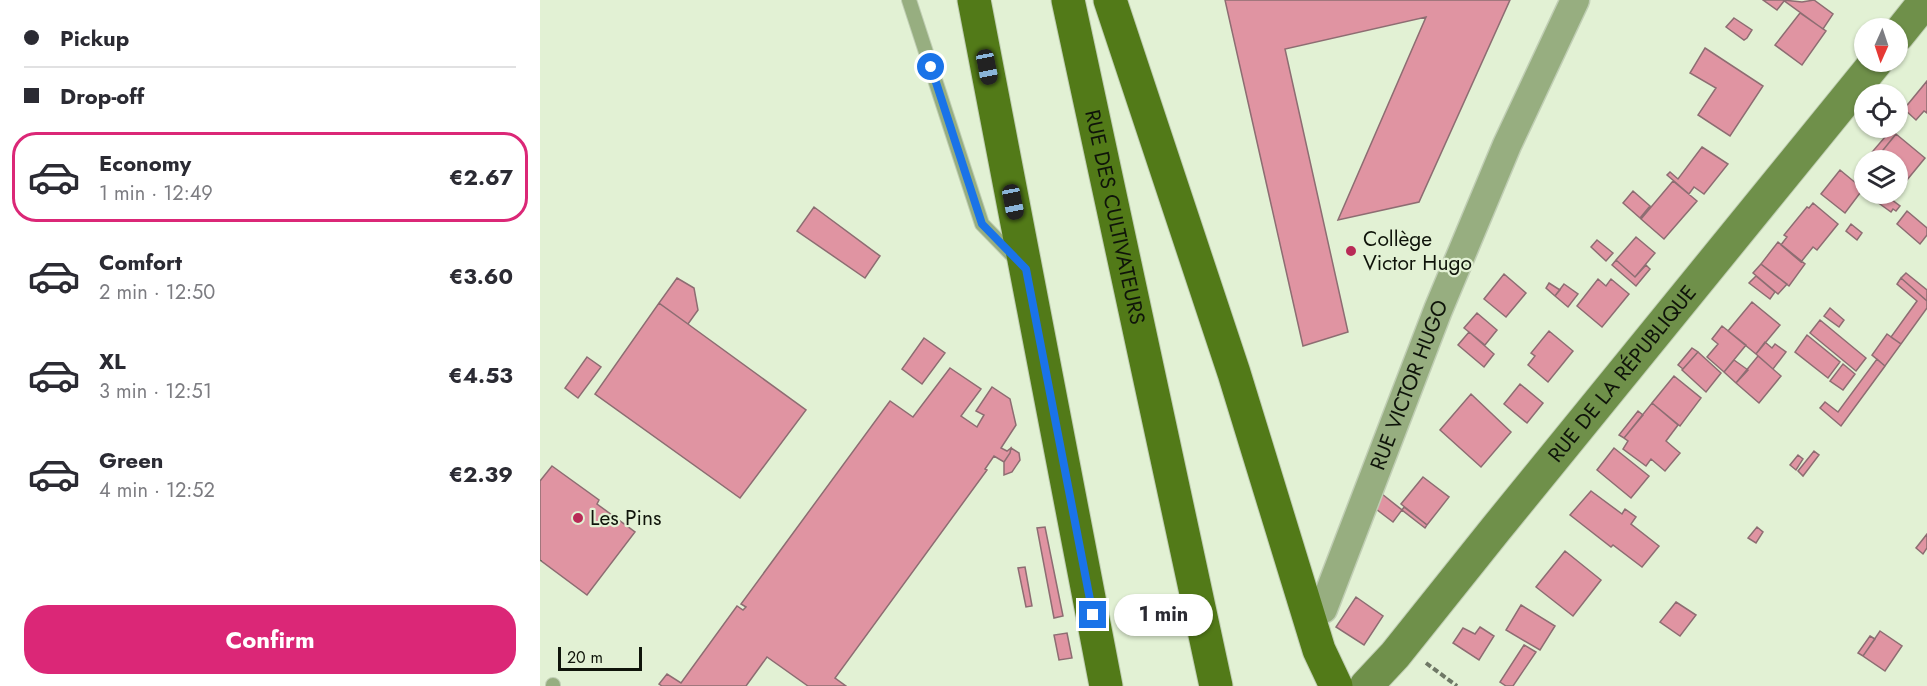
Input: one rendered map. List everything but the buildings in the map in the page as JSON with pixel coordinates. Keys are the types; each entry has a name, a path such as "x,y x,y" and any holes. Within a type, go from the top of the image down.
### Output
{"main road":[{"path":"974,0 1106,686"},
{"name":"RUE DES CULTIVATEURS","path":"1068,0 1216,686"},
{"path":"1110,0 1231,362 1318,650 1336,686"},
{"path":"1908,22 1926,0"},
{"name":"RUE DE LA RÉPUBLIQUE","path":"1366,686 1396,662 1502,520 1868,72"}],"street":[{"name":"RUE VICTOR HUGO","path":"1323,609 1438,310 1508,146 1575,0"}],"lane":[{"path":"909,0 982,224 1026,269"}],"path":[{"path":"1396,662 1457,686"}],"place":[{"name":"Collège Victor Hugo","path":"1351,251"},
{"name":"Les Pins","path":"578,518"}],"route":[{"path":"931,67 982,224 1026,269 1093,615"}]}
